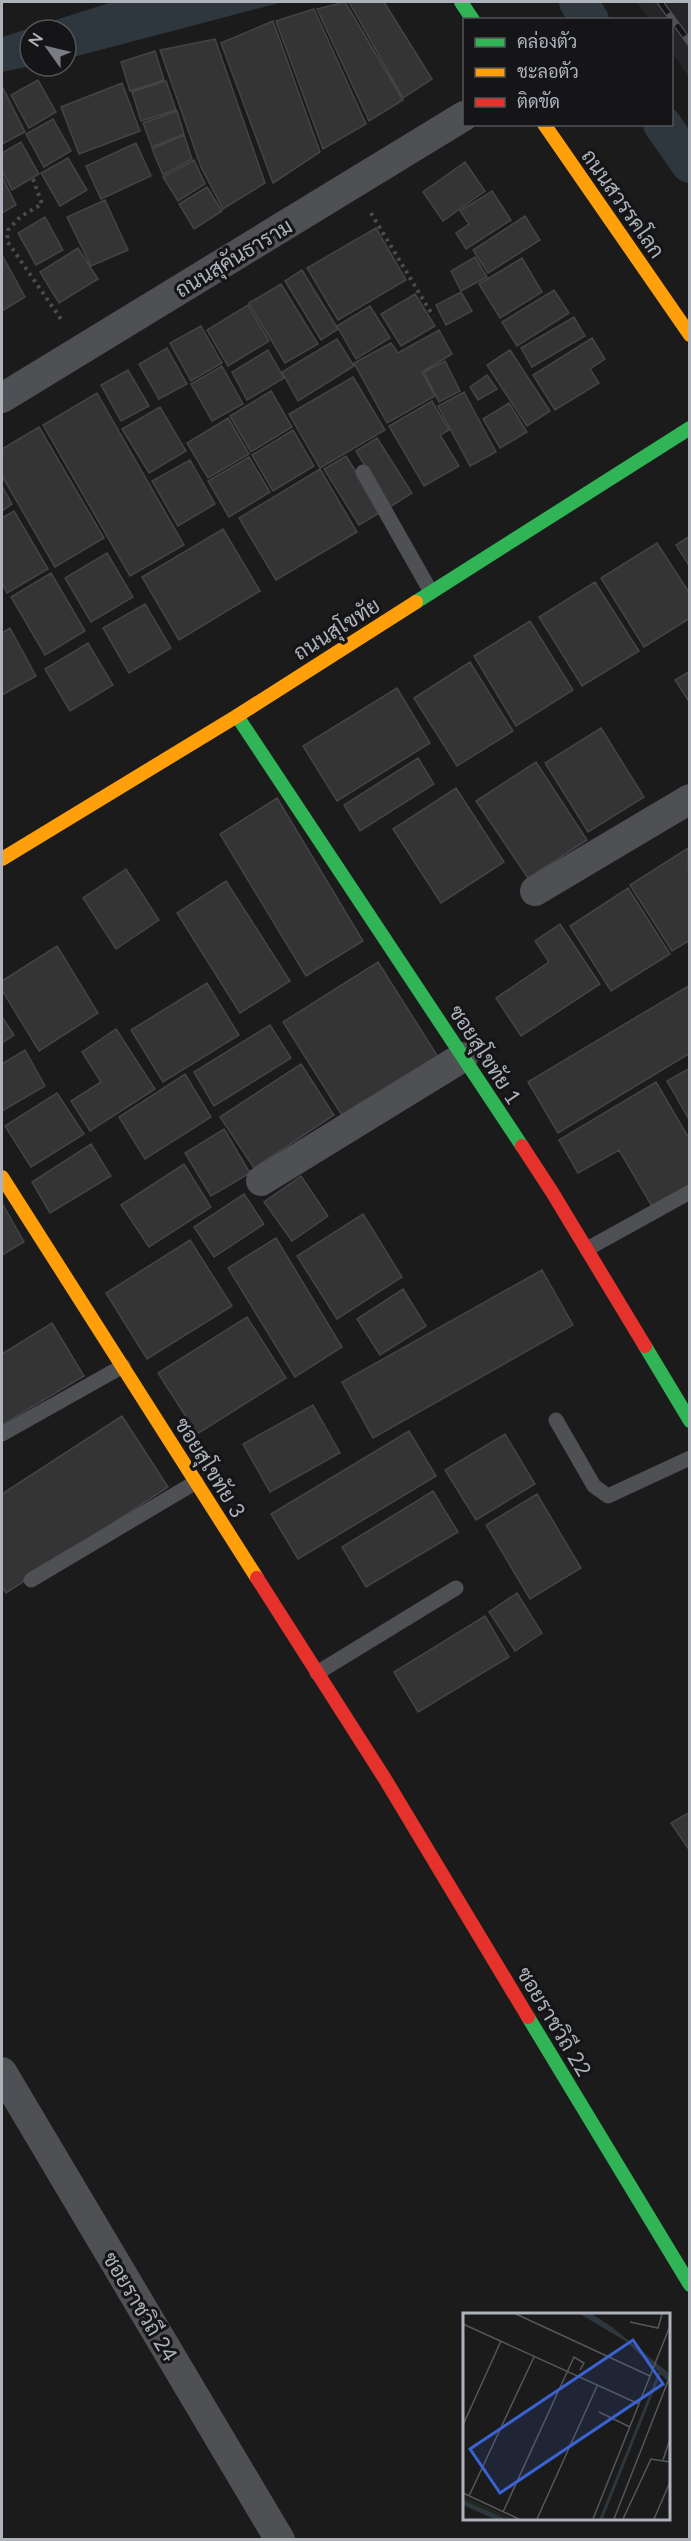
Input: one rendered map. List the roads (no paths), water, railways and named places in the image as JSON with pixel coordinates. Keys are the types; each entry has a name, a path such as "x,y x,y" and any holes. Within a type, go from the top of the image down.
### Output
{"street":[{"path":"461,2 472,18"},
{"name":"ถนนสุคันธาราม","path":"2,398 463,117"},
{"name":"ถนนสวรรคโลก","path":"545,126 690,335"},
{"name":"ถนนสุโขทัย","path":"2,859 237,716 690,429"},
{"name":"ซอยสุโขทัย 1","path":"237,716 464,1058 587,1249 690,1421"},
{"path":"535,891 690,799"},
{"path":"261,1182 464,1058"},
{"name":"ซอยสุโขทัย 3","path":"2,1177 385,1779"},
{"name":"ซอยราชวิถี 22","path":"385,1779 690,2285"},
{"name":"ซอยราชวิถี 24","path":"2,2072 280,2540"}],"lane":[{"path":"363,472 431,592"},
{"path":"587,1249 690,1192"},
{"path":"2,1434 123,1366"},
{"path":"556,1420 594,1486 608,1496 690,1458"},
{"path":"31,1580 196,1482"},
{"path":"318,1673 456,1588"}],"waterway":[{"path":"578,2 589,18"},
{"path":"663,126 690,164"}],"railway":[{"path":"660,2 672,18"},
{"path":"673,20 690,43"}]}
